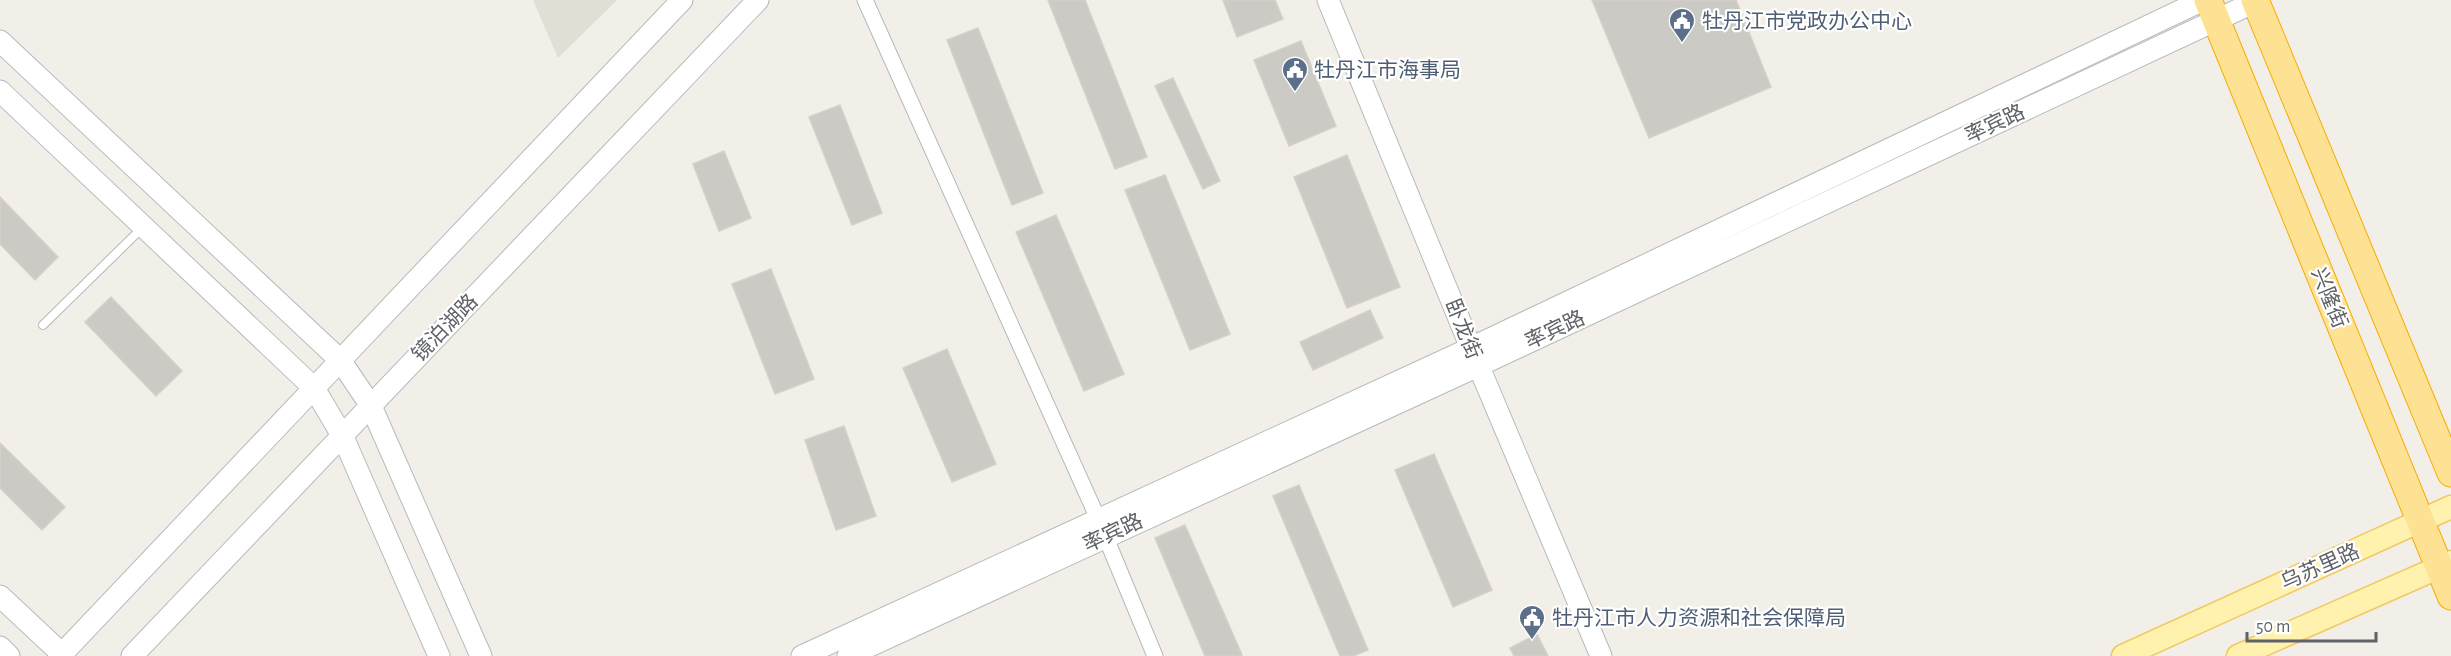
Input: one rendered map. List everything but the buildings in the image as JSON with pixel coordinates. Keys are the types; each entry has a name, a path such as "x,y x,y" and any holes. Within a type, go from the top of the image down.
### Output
{"highway":[{"path":"2257,0 2451,473"},
{"name":"兴隆街","path":"2209,7 2420,521 2445,564 2451,596"}],"main road":[{"path":"0,596 62,655 682,0"},
{"name":"镜泊湖路","path":"132,656 758,0"},
{"name":"卧龙街","path":"1328,0 1474,357 1601,656"},
{"name":"率宾路","path":"848,656 1103,529 1474,357 2209,7 2257,0"},
{"path":"0,41 340,360 371,406 481,656"},
{"path":"0,91 314,388 343,437 439,656"},
{"name":"乌苏里路","path":"2123,656 2451,507"},
{"name":"率宾路","path":"802,656 1103,529"},
{"path":"2238,656 2445,564"},
{"path":"0,647 9,656"}],"street":[{"path":"865,0 1103,529 1155,656"}],"lane":[{"path":"43,325 144,227"}],"shaded area":[{"path":"533,0 617,0 558,58"}],"place":[{"name":"牡丹江市党政办公中心","path":"1682,44"},
{"name":"牡丹江市海事局","path":"1295,93"},
{"name":"牡丹江市人力资源和社会保障局","path":"1532,641"}]}
